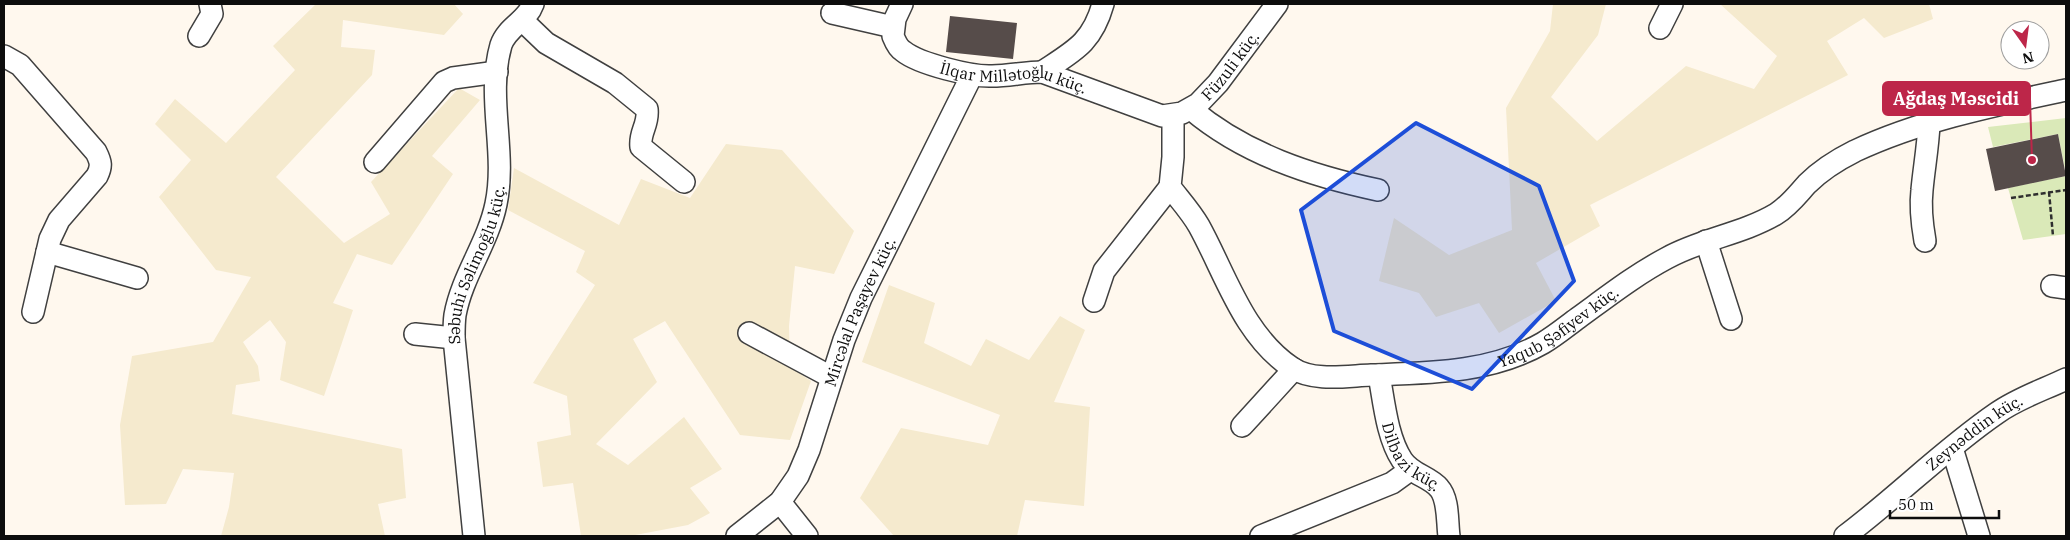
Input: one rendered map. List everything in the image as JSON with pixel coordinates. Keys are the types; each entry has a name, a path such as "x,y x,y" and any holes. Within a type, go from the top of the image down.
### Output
{"street":[{"path":"199,36 212,14 210,4"},
{"path":"832,13 893,27 902,4"},
{"path":"1042,72 1076,50 1089,36 1098,22 1103,4"},
{"name":"Füzuli küç.","path":"1182,112 1218,83 1277,4"},
{"path":"1660,28 1672,4"},
{"path":"528,12 546,43 615,83 648,109 649,120 640,137 641,147 684,182"},
{"name":"Səbuhi Səlimoğlu küç.","path":"474,536 454,338 455,316 461,296 490,225 496,203 498,178 497,72 504,39 506,34 528,12"},
{"name":"İlqar Millətoğlu küç.","path":"893,27 892,36 903,51 914,58 972,75 993,76 1042,72 1154,114 1182,112"},
{"path":"4,56 20,65 96,152 101,162 101,168 97,176 59,220 50,239 33,312"},
{"path":"375,162 444,82 452,78 497,72"},
{"name":"Mircəlal Paşayev küç.","path":"738,536 780,502 798,476 831,377 861,298 972,75"},
{"name":"Yaqub Şəfiyev küç.","path":"1170,188 1198,223 1240,310 1251,328 1278,356 1294,369 1315,376 1442,372 1473,368 1512,357 1544,343 1623,285 1667,258 1776,214 1821,172 1854,152 1956,116 2066,90"},
{"path":"1094,301 1104,271 1170,188 1173,157 1182,112 1207,122 1248,147 1285,164 1337,182 1378,190"},
{"path":"1925,241 1921,215 1929,124"},
{"path":"1706,241 1731,319"},
{"path":"47,252 137,278"},
{"path":"749,333 831,377"},
{"path":"415,334 454,338"},
{"path":"1242,426 1294,369"},
{"name":"Dilbazi küç.","path":"1379,375 1394,440 1401,459 1410,470 1439,487 1444,497 1449,536"},
{"name":"Zeynəddin küç.","path":"1845,536 1865,529 1952,448 1998,412 2017,401 2066,379"},
{"path":"1952,448 1979,536"},
{"path":"1261,536 1392,483 1410,470"},
{"path":"780,502 807,536"}],"path":[{"path":"2011,198 2066,190"},
{"path":"2049,192 2053,236"}],"highlighted area":[{"path":"1416,123 1539,186 1574,281 1472,389 1334,331 1301,210"}],"shaded area":[{"path":"316,4 454,4 463,14 444,35 343,20 341,47 375,50 372,75 276,177 344,243 390,214 371,182 459,88 480,100 432,156 453,174 392,265 357,254 333,303 353,310 324,396 280,380 286,342 270,320 243,342 258,366 260,381 236,385 232,414 402,449 406,498 378,504 385,536 221,536 229,507 234,473 183,469 166,504 125,505 120,425 132,356 213,342 251,277 216,270 159,197 191,160 155,124 175,99 226,143 295,70 273,46"},
{"path":"1553,4 1606,4 1598,35 1551,97 1597,141 1686,66 1754,89 1777,56 1720,4 1929,4 1933,19 1884,38 1864,18 1827,41 1848,75 1590,205 1600,226 1536,263 1556,301 1499,333 1479,303 1436,317 1419,293 1379,281 1394,218 1449,255 1512,230 1506,108 1550,31"},
{"path":"726,144 782,150 854,231 834,274 795,266 789,326 790,367 811,381 790,440 740,435 665,321 633,339 657,382 596,444 628,465 684,417 722,469 690,488 710,513 688,525 630,536 581,536 573,483 543,487 537,442 571,435 567,396 533,383 595,285 576,272 585,251 508,210 514,168 619,225 641,179 690,198"},
{"path":"889,285 935,303 924,343 971,366 986,339 1029,360 1060,316 1085,330 1054,402 1090,407 1084,506 1025,500 1017,536 894,536 860,498 901,428 988,445 1000,415 862,362"}],"green space":[{"path":"2066,118 2066,174 2058,134 1993,147 1988,127"},
{"path":"2066,176 2066,234 2023,240 2008,188"}],"building":[{"path":"950,16 1017,23 1013,59 946,52"},
{"path":"2058,134 2066,176 1995,191 1986,149"}],"place":[{"name":"Ağdaş Məscidi","path":"2032,160"}]}
